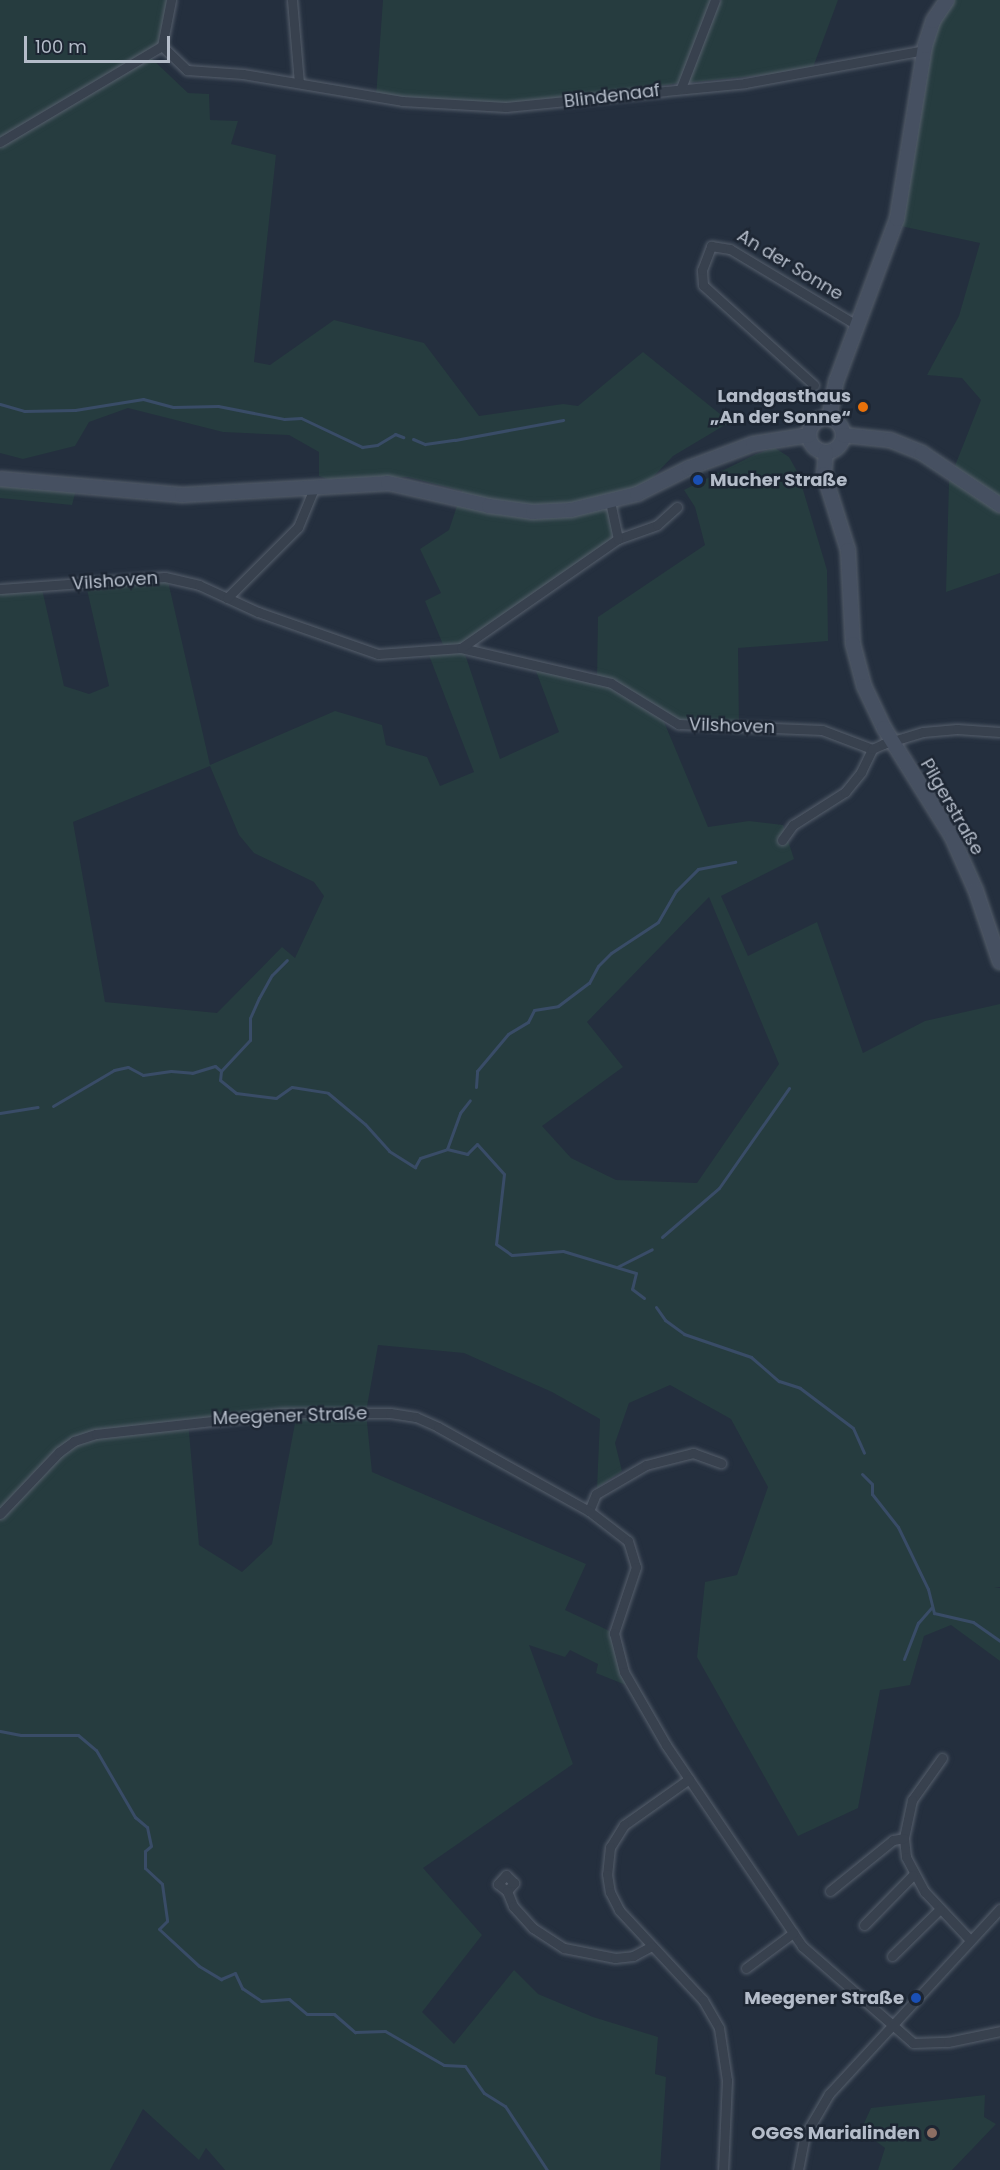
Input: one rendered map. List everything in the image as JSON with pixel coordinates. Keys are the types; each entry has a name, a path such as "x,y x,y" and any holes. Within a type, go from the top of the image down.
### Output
{"main road":[{"name":"An der Sonne","path":"829,418 836,382 897,219 924,50 933,21 947,0"},
{"path":"829,418 839,424 843,435 837,447 826,452 816,449 809,435 813,424 829,418"},
{"path":"0,479 164,495 388,483 489,506 533,512 610,502 637,494 723,453 753,444 809,435"},
{"path":"843,435 890,440 922,453 1000,505"},
{"path":"826,452 824,474 848,550 853,644 864,686 891,740"},
{"name":"Pilgerstraße","path":"891,740 952,837 976,891 1000,962"}],"street":[{"path":"0,142 162,46 171,0"},
{"path":"292,0 298,83"},
{"path":"681,88 715,0"},
{"name":"Blindenaaf","path":"162,46 187,70 243,74 402,101 506,107 756,82 924,50"},
{"name":"An der Sonne","path":"814,385 703,285 702,270 711,246 730,249 858,326"},
{"path":"227,598 298,527 315,486"},
{"path":"610,502 618,539"},
{"path":"461,648 618,539 657,525 677,507"},
{"name":"Vilshoven","path":"0,589 165,577 378,654 461,648 611,683 678,724 822,730 872,749"},
{"path":"782,840 793,825 853,783 872,749 891,740 957,729 1000,732"},
{"name":"Meegener Straße","path":"0,1514 74,1441 96,1434 188,1420 284,1413 390,1413 416,1417 589,1511 618,1529 632,1547 636,1567 615,1625 616,1645 631,1687 689,1779 793,1933 819,1964 904,2037 924,2044 1000,2031"},
{"path":"589,1511 596,1494 646,1465 693,1453 721,1463"},
{"path":"942,1758 912,1800 904,1838 913,1875 940,1909 970,1940"},
{"path":"689,1779 624,1825 608,1856 608,1885 614,1901 652,1946 703,2000 724,2041 727,2080 723,2170"},
{"path":"830,1892 892,1840 904,1838"},
{"path":"864,1925 913,1875"},
{"path":"507,1892 523,1919 564,1948 615,1958 633,1956 652,1946"},
{"path":"892,1956 940,1909"},
{"path":"798,2170 801,2146 818,2110 892,2025 1000,1909"},
{"path":"746,1968 793,1933"}],"green space":[{"path":"0,0 171,0 162,46 148,55 188,93 209,94 210,120 238,121 231,144 276,155 254,362 270,365 334,320 424,343 479,416 563,404 578,406 643,352 730,422 673,456 637,494 610,502 618,539 463,648 500,759 559,732 533,663 597,679 598,617 705,545 695,507 684,490 756,454 775,448 789,457 798,473 827,570 828,641 738,648 739,729 662,717 708,827 749,821 783,825 794,859 721,896 748,956 817,922 863,1053 925,1021 1000,1004 1000,1587 994,1587 1000,1588 1000,1661 951,1625 924,1636 910,1685 880,1690 858,1808 798,1836 697,1657 705,1582 737,1575 768,1487 731,1419 670,1385 629,1403 615,1443 622,1471 597,1488 600,1419 552,1392 464,1353 378,1345 366,1412 372,1472 586,1564 565,1610 614,1633 631,1687 596,1673 598,1664 570,1650 565,1657 529,1645 573,1764 423,1868 482,1935 422,2012 454,2044 514,1970 538,1994 593,2017 658,2037 655,2074 666,2077 660,2170 225,2170 206,2148 199,2160 143,2109 110,2170 0,2170 0,592 42,589 64,686 89,694 109,686 86,585 168,581 210,765 335,711 382,725 386,745 427,757 440,786 474,772 427,650 444,647 425,601 441,593 420,549 449,530 462,491 408,477 330,480 319,476 319,452 289,435 223,432 128,408 89,422 75,446 23,459 0,453","holes":["210,766 239,835 254,853 314,882 324,896 295,958 282,947 217,1013 105,1002 73,822","709,897 779,1064 697,1183 616,1180 571,1158 542,1126 623,1067 587,1022","297,1413 272,1544 242,1572 199,1545 188,1421"]},
{"path":"383,0 712,0 679,83 533,106 376,97"},
{"path":"721,0 838,0 812,70 684,83"},
{"path":"947,0 1000,0 1000,573 946,592 949,481 981,400 962,378 927,375 959,316 980,243 896,225 923,50"},
{"path":"0,481 76,490 72,505 0,498"},
{"name":"OGGS Marialinden","path":"985,2095 984,2117 996,2124 952,2170 878,2170 885,2148 861,2130 871,2108"}],"waterway":[{"path":"0,404 24,411 75,410 143,399 173,407 218,406 284,419 301,418 362,447 377,445 395,434 403,437"},
{"path":"413,439 425,444 563,420"},
{"path":"476,1087 477,1071 508,1034 528,1022 534,1010 558,1006 589,983 598,966 611,953 658,922 676,891 698,869 735,862"},
{"path":"221,1071 250,1040 250,1018 259,998 272,975 287,960"},
{"path":"53,1106 114,1070 128,1067 143,1075 171,1071 192,1073 215,1066 221,1071 220,1080 236,1093 276,1098 292,1087 328,1093 365,1124 389,1151 415,1167 420,1158 447,1149 467,1154 477,1144 504,1174 496,1244 512,1255 563,1251 636,1273 632,1289 644,1298"},
{"path":"662,1237 719,1188 789,1088"},
{"path":"447,1149 460,1113 470,1100"},
{"path":"0,1113 38,1107"},
{"path":"617,1267 652,1249"},
{"path":"656,1307 665,1320 684,1334 751,1357 779,1381 800,1388 853,1428 864,1453"},
{"path":"862,1474 872,1484 872,1494 898,1527 928,1589 934,1613 973,1622 1000,1641"},
{"path":"904,1659 918,1623 932,1607"},
{"path":"0,1731 21,1735 78,1735 96,1750 135,1817 147,1827 151,1846 145,1851 145,1868 162,1884 167,1921 159,1929 199,1966 221,1979 235,1973 242,1988 261,2001 289,1999 307,2014 334,2014 355,2032 385,2031 444,2065 465,2066 484,2093 505,2106 547,2170"}],"place":[{"name":"Landgasthaus „An der Sonne“","path":"863,407"},
{"name":"Mucher Straße","path":"698,480"},
{"name":"Meegener Straße","path":"916,1998"},
{"name":"OGGS Marialinden","path":"932,2133"}]}
